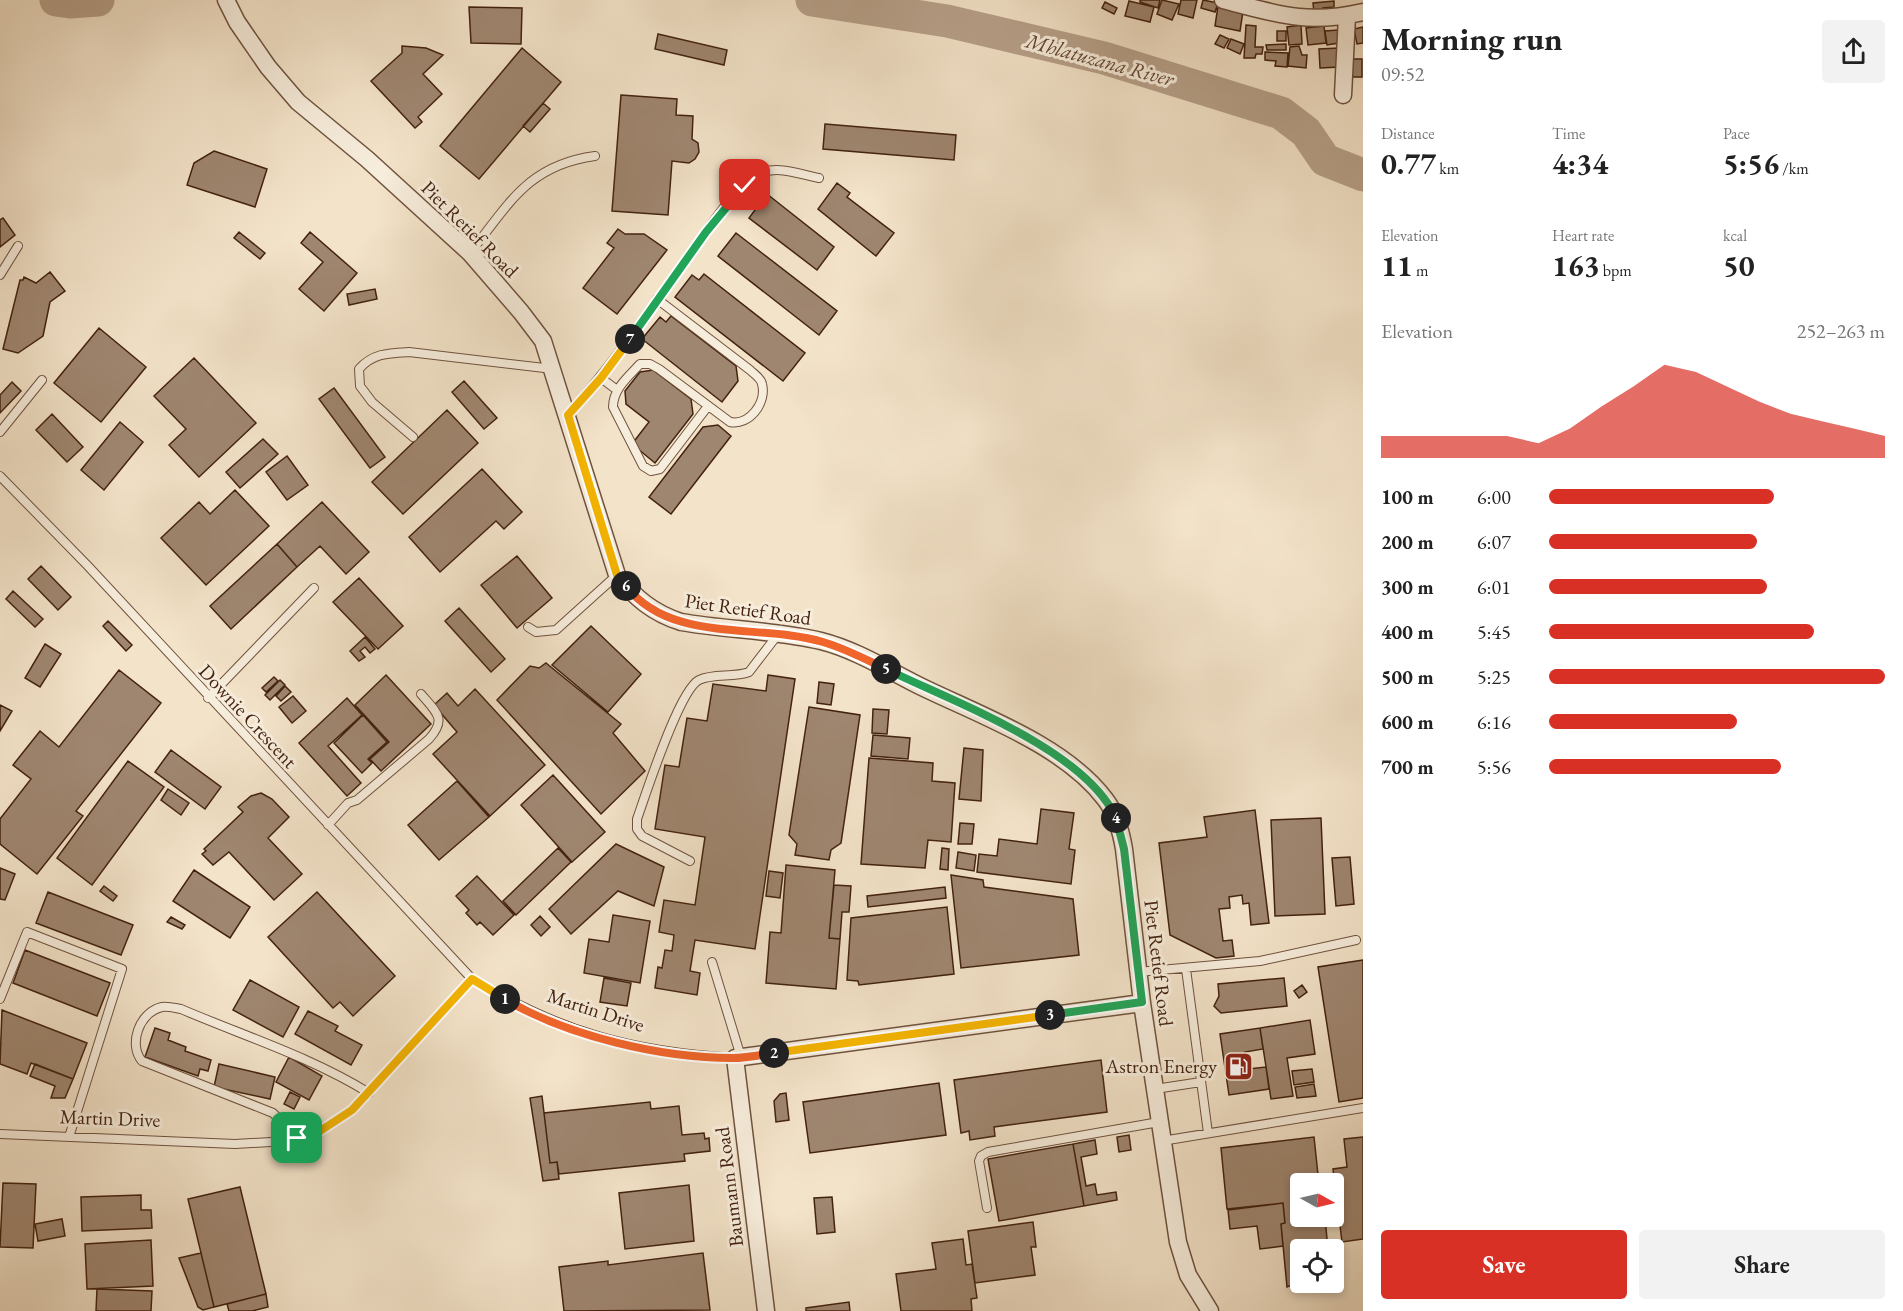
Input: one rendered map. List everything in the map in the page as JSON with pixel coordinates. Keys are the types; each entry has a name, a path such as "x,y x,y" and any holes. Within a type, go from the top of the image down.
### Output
{"street":[{"name":"Piet Retief Road","path":"226,0 237,22 268,67 298,102 367,159 470,253 543,341 554,369 617,575 640,601 668,618 703,626 780,633 823,642 981,714 1039,745 1076,770 1106,800 1120,829 1159,1122 1182,1259 1188,1275 1210,1311"},
{"path":"1223,0 1292,18 1320,19 1355,14 1343,95"},
{"name":"Martin Drive","path":"738,1058 1142,1002"},
{"name":"Baumann Road","path":"738,1058 765,1311"}],"lane":[{"path":"470,253 509,203 531,180 552,166 595,156"},
{"path":"568,415 601,378 722,212 756,175 777,170 819,177"},
{"path":"0,275 18,246"},
{"path":"657,299 745,366 760,380 763,394 751,417 745,421 730,422 708,406 650,364 640,364 616,390 613,407 643,466 651,471 660,468 708,406"},
{"path":"413,436 372,402 360,386 359,369 369,358 388,353 409,352 554,369"},
{"path":"601,378 616,390"},
{"path":"0,432 42,380"},
{"name":"Downie Crescent","path":"0,476 87,565 208,698 472,979"},
{"path":"528,627 536,632 556,630 617,575"},
{"path":"208,698 314,588"},
{"path":"690,861 642,836 637,829 637,819 667,736 691,685 707,677 749,672 780,633"},
{"path":"328,825 348,803 357,800 439,728 439,720 421,694"},
{"path":"0,999 27,932 122,969 69,1137"},
{"path":"1138,972 1260,961 1356,940"},
{"path":"712,962 738,1058"},
{"path":"1186,969 1208,1133"},
{"name":"Martin Drive","path":"0,1134 235,1144 288,1141 320,1131 352,1110 369,1093 472,979 514,1004 596,1037 658,1051 738,1058"},
{"path":"297,1138 273,1113 142,1062 136,1054 135,1044 137,1033 144,1019 154,1010 162,1007 181,1009 308,1061 347,1079 369,1093"},
{"path":"1155,1089 1201,1082"},
{"path":"1162,1141 1363,1108"},
{"path":"987,1208 979,1161 981,1156 988,1152 1159,1122"}],"building":[{"path":"1140,0 1160,0 1158,8 1140,2"},
{"path":"1162,0 1179,4 1172,20 1157,14"},
{"path":"1181,0 1197,0 1193,18 1178,14"},
{"path":"1203,0 1218,3 1215,12 1201,8"},
{"path":"1129,1 1154,7 1150,22 1125,16"},
{"path":"1334,1 1334,7 1323,8 1324,12 1314,13 1313,3"},
{"path":"1105,2 1117,8 1114,14 1102,8"},
{"path":"1218,6 1243,11 1240,31 1215,26"},
{"path":"469,7 522,8 521,44 471,43"},
{"path":"1246,25 1256,26 1255,47 1263,47 1262,54 1256,54 1255,58 1244,58"},
{"path":"1301,25 1302,44 1289,45 1287,27"},
{"path":"1324,26 1326,43 1308,45 1306,28"},
{"path":"1363,27 1363,43 1357,44 1354,29"},
{"path":"1338,30 1339,43 1327,45 1325,31"},
{"path":"1277,31 1286,31 1286,41 1277,41"},
{"path":"658,34 727,50 724,65 655,49"},
{"path":"1220,35 1229,39 1224,48 1215,44"},
{"path":"1231,39 1244,44 1240,54 1227,48"},
{"path":"1286,44 1286,50 1267,50 1266,45"},
{"path":"402,46 426,48 443,55 423,74 442,94 418,117 422,122 415,128 371,81 402,53"},
{"path":"1299,46 1302,55 1307,55 1306,68 1288,66 1290,47"},
{"path":"522,48 561,82 479,179 440,146"},
{"path":"1339,48 1340,67 1320,68 1319,49"},
{"path":"1265,52 1288,53 1287,67 1275,66 1276,61 1265,60"},
{"path":"1346,59 1362,59 1362,77 1346,77"},
{"path":"621,95 677,99 676,115 693,116 692,139 698,143 699,152 689,163 672,161 668,215 612,211"},
{"path":"543,103 550,109 530,132 523,126"},
{"path":"825,124 956,135 954,160 823,149"},
{"path":"214,151 267,169 255,207 187,185 194,163"},
{"path":"837,183 850,193 847,197 894,233 876,256 818,209"},
{"path":"767,194 834,247 817,270 749,218"},
{"path":"3,218 15,235 0,247 0,220"},
{"path":"618,229 625,234 644,234 667,250 617,314 583,288 614,248 607,243"},
{"path":"239,232 265,253 260,259 234,238"},
{"path":"310,232 357,273 324,311 299,289 323,262 301,243"},
{"path":"736,233 837,311 819,335 718,256"},
{"path":"50,272 65,291 50,302 43,336 18,353 3,349 20,280 24,277 36,283"},
{"path":"704,274 805,353 783,381 675,297 692,275 699,280"},
{"path":"375,289 377,299 349,305 347,294"},
{"path":"671,316 736,366 738,381 722,402 642,339 660,317 666,322"},
{"path":"99,328 146,367 101,422 54,383"},
{"path":"194,358 256,423 199,477 169,445 186,429 154,396"},
{"path":"653,370 691,399 693,414 655,463 632,444 649,422 626,404 625,391 640,372"},
{"path":"464,381 497,418 484,429 452,392"},
{"path":"12,382 21,391 0,413 0,395"},
{"path":"334,388 385,457 370,468 319,399"},
{"path":"447,410 478,443 403,514 372,482"},
{"path":"52,414 83,447 67,462 36,430"},
{"path":"120,422 143,442 104,490 81,470"},
{"path":"718,425 731,436 671,514 649,497 703,427"},
{"path":"263,439 278,454 240,488 226,472"},
{"path":"287,456 308,485 287,500 266,472"},
{"path":"482,469 522,512 504,529 496,521 440,572 409,537"},
{"path":"235,490 269,526 206,585 161,538 199,502 210,514"},
{"path":"322,502 369,552 346,574 320,546 297,567 277,544"},
{"path":"277,544 297,567 231,629 210,606"},
{"path":"517,556 552,598 517,628 481,585"},
{"path":"41,566 71,597 58,610 28,579"},
{"path":"359,578 403,626 378,649 333,602"},
{"path":"13,591 43,619 35,627 6,599"},
{"path":"459,608 505,659 491,672 445,621"},
{"path":"108,621 132,645 126,651 103,626"},
{"path":"591,626 641,674 608,712 552,665"},
{"path":"365,637 375,649 370,653 365,647 360,651 365,657 359,661 350,651"},
{"path":"45,644 61,654 40,687 25,678"},
{"path":"546,663 621,724 613,733 645,771 601,814 497,700 530,666 539,668"},
{"path":"119,670 161,703 76,811 83,816 37,874 0,844 0,819 31,779 13,765 40,731 59,747"},
{"path":"386,675 431,724 381,771 370,759 389,742 355,705"},
{"path":"768,675 795,679 755,949 695,940 690,971 700,973 697,995 655,988 658,967 662,968 665,950 672,951 674,935 659,932 664,900 695,905 705,837 655,829 665,765 679,767 687,718 707,721 713,684 766,691"},
{"path":"274,677 278,681 266,692 262,688"},
{"path":"280,680 285,685 270,700 265,695"},
{"path":"819,682 834,684 831,705 817,703"},
{"path":"285,686 291,692 281,701 276,696"},
{"path":"475,689 545,765 490,816 433,754 457,732 434,705 447,693 458,706"},
{"path":"293,696 306,711 292,723 279,707"},
{"path":"347,698 362,715 328,746 361,783 347,796 299,743"},
{"path":"0,705 12,711 0,731"},
{"path":"809,707 860,715 841,843 831,850 829,860 795,855 797,844 789,835"},
{"path":"873,709 889,710 887,734 872,733"},
{"path":"363,715 387,742 368,759 372,763 362,773 334,743"},
{"path":"873,735 910,738 908,759 871,756"},
{"path":"964,748 983,750 981,801 959,799"},
{"path":"171,750 221,787 205,809 155,772"},
{"path":"869,758 933,763 932,781 955,783 951,842 928,840 925,868 861,864"},
{"path":"128,761 164,787 92,885 57,858"},
{"path":"553,775 605,832 572,862 521,805"},
{"path":"457,781 489,817 439,860 408,825"},
{"path":"168,789 189,803 181,815 161,800"},
{"path":"261,793 272,799 289,817 268,838 302,874 274,900 229,852 213,865 202,854 206,851 204,849 243,812 238,807 251,796"},
{"path":"1041,809 1074,813 1069,849 1075,850 1071,884 977,872 979,854 997,856 999,839 1037,844"},
{"path":"1255,810 1269,923 1251,925 1249,903 1243,904 1242,895 1229,897 1230,908 1219,909 1223,941 1232,940 1234,956 1216,958 1170,935 1159,843 1207,837 1204,817"},
{"path":"1321,818 1325,914 1275,916 1271,820"},
{"path":"960,823 974,824 972,844 958,844"},
{"path":"616,844 664,867 654,906 618,891 571,934 549,909"},
{"path":"558,848 571,862 516,915 503,901"},
{"path":"942,848 949,849 948,870 940,869"},
{"path":"958,852 976,855 974,871 956,868"},
{"path":"1350,857 1354,904 1336,906 1332,858"},
{"path":"786,865 835,870 829,938 840,939 836,989 766,983 770,932 781,933"},
{"path":"0,868 15,874 5,900 0,899"},
{"path":"194,870 250,907 230,938 173,901"},
{"path":"769,871 783,873 780,898 766,896"},
{"path":"951,875 983,880 984,887 1073,899 1079,955 961,968"},
{"path":"477,876 514,915 493,935 480,922 477,925 466,913 469,910 456,896"},
{"path":"834,885 851,886 849,912 842,912 840,939 829,938"},
{"path":"104,886 117,896 113,901 100,891"},
{"path":"945,887 946,898 868,907 867,896"},
{"path":"48,892 133,925 121,955 36,923"},
{"path":"317,892 395,976 353,1016 340,1002 333,1008 268,937"},
{"path":"947,907 954,974 859,985 858,981 847,980 851,918"},
{"path":"613,915 650,921 640,983 584,973 589,939 609,942"},
{"path":"540,916 550,927 541,936 531,925"},
{"path":"171,917 185,925 182,929 167,922"},
{"path":"25,950 110,983 97,1016 13,983"},
{"path":"1363,960 1363,1098 1339,1102 1318,967"},
{"path":"604,978 631,983 627,1006 600,1002"},
{"path":"1284,978 1287,1006 1221,1013 1214,1006 1219,996 1218,984"},
{"path":"250,980 299,1007 283,1037 233,1010"},
{"path":"1302,985 1307,992 1299,998 1294,991"},
{"path":"2,1010 87,1043 73,1079 31,1063 27,1074 0,1064"},
{"path":"308,1011 338,1026 335,1031 362,1045 351,1065 295,1034"},
{"path":"1310,1020 1315,1054 1287,1058 1293,1096 1271,1099 1260,1028"},
{"path":"155,1028 170,1033 168,1040 186,1047 185,1051 211,1060 208,1071 200,1069 198,1076 145,1057"},
{"path":"1260,1028 1263,1049 1245,1052 1248,1069 1266,1067 1269,1089 1229,1095 1220,1034"},
{"path":"289,1057 322,1076 309,1100 276,1082"},
{"path":"1101,1060 1107,1112 994,1127 995,1136 970,1140 969,1131 961,1133 954,1080"},
{"path":"35,1064 73,1079 65,1098 51,1098 55,1086 30,1076"},
{"path":"219,1064 275,1077 270,1099 214,1087"},
{"path":"1312,1069 1314,1082 1294,1085 1292,1071"},
{"path":"939,1083 946,1135 810,1153 803,1102"},
{"path":"1314,1084 1316,1096 1297,1098 1295,1087"},
{"path":"290,1092 300,1097 294,1109 284,1104"},
{"path":"786,1093 789,1120 776,1122 774,1101 780,1094"},
{"path":"542,1096 550,1163 557,1162 559,1179 543,1181 530,1098"},
{"path":"650,1102 651,1109 679,1106 682,1135 704,1133 705,1139 709,1138 710,1151 684,1154 685,1161 559,1174 557,1162 550,1163 544,1113"},
{"path":"1129,1135 1131,1150 1119,1152 1117,1137"},
{"path":"1314,1137 1318,1173 1290,1173 1290,1227 1326,1227 1327,1239 1290,1239 1290,1286 1287,1287 1281,1224 1285,1223 1283,1203 1227,1209 1221,1148"},
{"path":"1363,1137 1363,1239 1344,1242 1340,1227 1344,1227 1344,1173 1333,1173 1333,1169 1347,1167 1344,1139"},
{"path":"1095,1140 1097,1154 1081,1157 1086,1186 1095,1184 1097,1195 1116,1192 1117,1200 1084,1206 1073,1144"},
{"path":"1073,1144 1084,1206 999,1221 988,1159"},
{"path":"3,1183 36,1184 33,1248 0,1247"},
{"path":"689,1185 694,1241 625,1249 619,1193"},
{"path":"240,1187 266,1294 214,1307 188,1199"},
{"path":"141,1195 141,1210 151,1210 152,1228 82,1231 81,1197"},
{"path":"832,1197 835,1232 817,1234 814,1198"},
{"path":"1283,1203 1285,1223 1281,1224 1283,1246 1260,1249 1257,1226 1230,1229 1228,1210"},
{"path":"62,1219 65,1236 38,1241 35,1224"},
{"path":"1033,1222 1036,1247 1031,1247 1035,1275 975,1283 968,1231"},
{"path":"963,1239 966,1265 972,1264 977,1298 971,1299 972,1311 901,1311 896,1274 936,1269 932,1243"},
{"path":"151,1240 153,1286 87,1289 85,1244"},
{"path":"201,1253 214,1307 203,1310 198,1307 179,1258"},
{"path":"703,1253 710,1310 564,1311 559,1267 608,1261 608,1265"},
{"path":"97,1289 152,1291 151,1311 96,1311"},
{"path":"266,1294 268,1307 252,1311 229,1311 227,1304"},
{"path":"849,1302 850,1311 806,1311 806,1308"}],"waterway":[{"name":"Mhlatuzana River","path":"56,0 70,2 98,0"},
{"name":"Mhlatuzana River","path":"812,0 947,21 1104,58 1281,113 1306,132 1325,160 1363,175"}],"place":[{"name":"Astron Energy","path":"1238,1066"}],"route":[{"path":"297,1138 320,1131 352,1110 472,979 514,1004 596,1037 658,1051 735,1058 1142,1002 1120,829 1106,800 1076,770 1017,732 866,659 823,642 780,633 703,626 668,618 640,601 617,575 568,415 615,360 706,232 745,185"}]}
